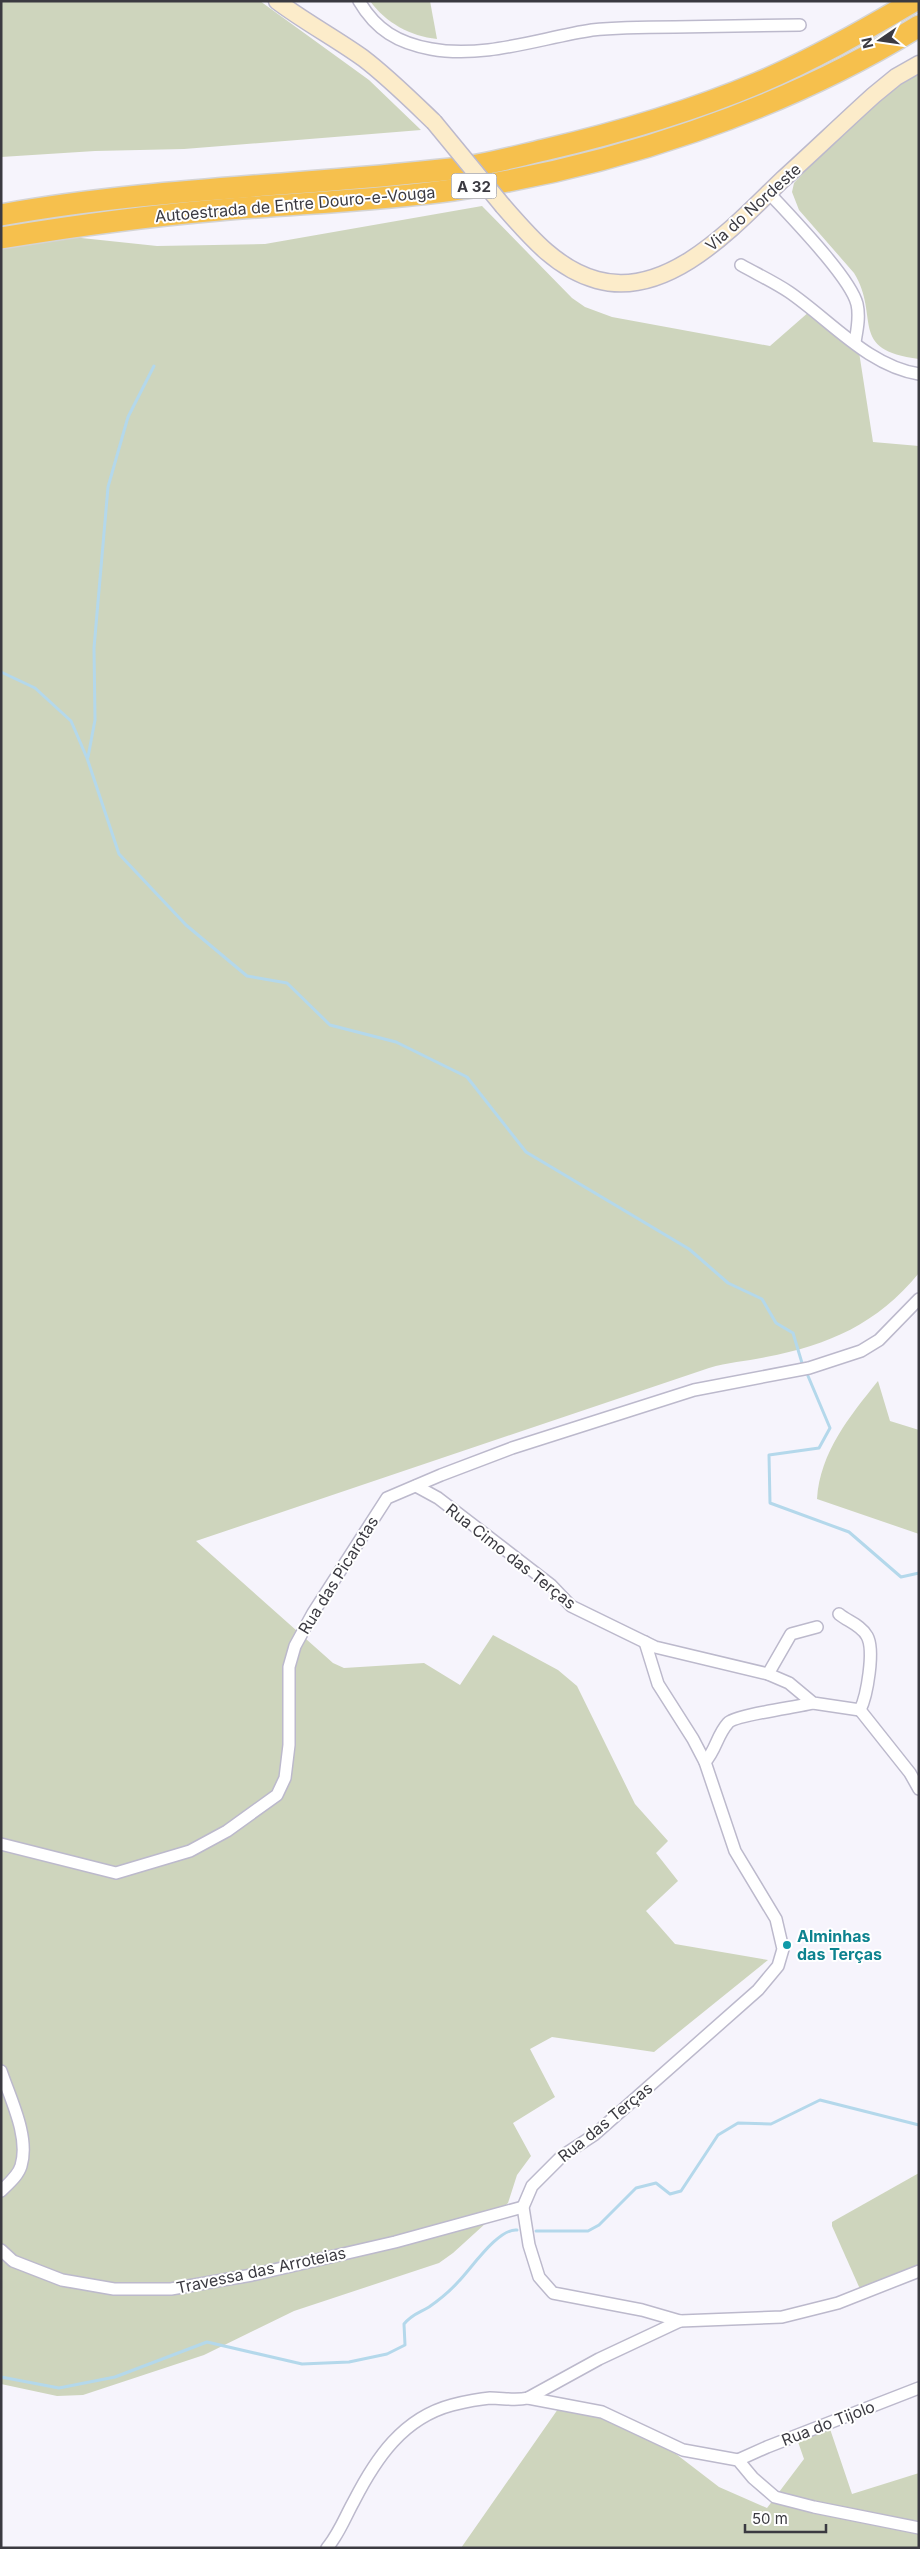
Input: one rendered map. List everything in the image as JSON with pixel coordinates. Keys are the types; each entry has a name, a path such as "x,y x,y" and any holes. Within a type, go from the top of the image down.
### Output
{"highway":[{"name":"Autoestrada de Entre Douro-e-Vouga","path":"1,215 79,202 160,192 453,169 591,139 671,115 758,82 851,38 914,1"},
{"name":"Autoestrada de Entre Douro-e-Vouga","path":"1,238 85,224 452,190 567,167 682,134 767,103 869,54 919,26"}],"main road":[{"name":"Via do Nordeste","path":"277,1 309,25 363,59 397,86 434,122 532,239 563,264 576,272 598,280 627,283 658,276 686,263 718,241 874,94 896,77 919,64"}],"street":[{"path":"359,1 368,17 394,39 432,50 470,51 528,43 592,30 800,25"},
{"path":"769,193 819,250 851,291 857,304 858,322 854,342"},
{"path":"741,265 788,291 873,356 892,366 919,374"},
{"name":"Rua das Picarotas","path":"1,1844 116,1873 190,1851 226,1831 277,1795 285,1778 289,1745 289,1667 295,1646 323,1597 387,1498 512,1448 694,1390 809,1368 861,1351 879,1340 919,1299"},
{"name":"Rua Cimo das Terças","path":"416,1486 438,1498 551,1585 571,1606 645,1642 768,1674 789,1683 813,1703"},
{"path":"839,1614 858,1626 867,1636 870,1651 867,1686 860,1710"},
{"path":"768,1674 791,1634 816,1627"},
{"name":"Rua das Terças","path":"523,2207 532,2186 544,2172 594,2135 758,1990 778,1966 783,1949 776,1919 734,1851 705,1762 693,1739 658,1684 645,1642"},
{"path":"705,1762 714,1753 719,1735 729,1721 743,1715 779,1711 813,1703 860,1710 910,1773 919,1789"},
{"path":"1,2071 23,2147 20,2167 10,2183 1,2191"},
{"path":"523,2207 529,2245 539,2277 553,2293 642,2310 680,2321 782,2317 838,2303 919,2271"},
{"name":"Travessa das Arroteias","path":"1,2250 13,2261 62,2280 114,2288 171,2290 252,2275 395,2242 523,2207"},
{"path":"327,2548 335,2538 363,2484 381,2456 410,2424 431,2411 465,2402 491,2398 518,2400 528,2398 599,2359 680,2321"},
{"name":"Rua do Tijolo","path":"738,2460 919,2388"},
{"path":"528,2398 602,2412 683,2450 738,2460 753,2478 775,2496 814,2507 919,2528"}],"green space":[{"path":"1,1 260,1 369,80 421,130 184,149 95,151 1,157"},
{"path":"370,1 430,1 437,39 417,35 399,27 383,16"},
{"path":"919,68 919,359 897,355 882,348 874,339 870,329 862,289 854,273 799,210 792,192 794,183 851,122"},
{"path":"482,206 572,298 585,307 612,317 770,346 810,311 859,352 873,442 919,446 919,1273 903,1291 869,1319 831,1339 789,1352 709,1368 196,1541 333,1663 344,1668 424,1663 460,1685 493,1635 558,1670 577,1686 635,1804 668,1841 656,1853 678,1881 646,1911 675,1944 768,1960 654,2052 552,2037 530,2049 555,2097 513,2123 531,2156 517,2175 508,2203 453,2253 439,2263 294,2311 204,2355 83,2395 57,2396 1,2384 1,248 72,237 157,246 265,244"},
{"path":"878,1381 890,1421 919,1430 919,1534 817,1499 819,1482 830,1450 847,1421"},
{"path":"919,2173 919,2267 860,2289 832,2226 832,2222"},
{"path":"558,2409 597,2416 624,2426 676,2454 719,2487 767,2508 804,2459 797,2439 829,2426 852,2494 919,2473 919,2548 461,2548"}],"waterway":[{"path":"88,757 95,720 94,648 108,487 128,417 154,366"},
{"path":"1,672 35,688 71,721 87,758 119,854 186,925 247,976 287,983 330,1025 396,1042 467,1077 526,1152 689,1249 728,1283 762,1299 776,1323 793,1333 802,1363"},
{"path":"808,1376 830,1428 819,1448 769,1455 770,1503 849,1532 901,1577 919,1573"},
{"path":"536,2231 588,2231 599,2225 636,2188 656,2183 670,2194 681,2191 718,2135 738,2123 771,2124 820,2100 919,2125"},
{"path":"1,2377 59,2388 115,2377 207,2342 302,2364 349,2362 387,2354 405,2345 404,2324 407,2321 448,2292 493,2242 502,2235 517,2230"}],"place":[{"name":"Alminhas das Terças","path":"787,1945"}]}
